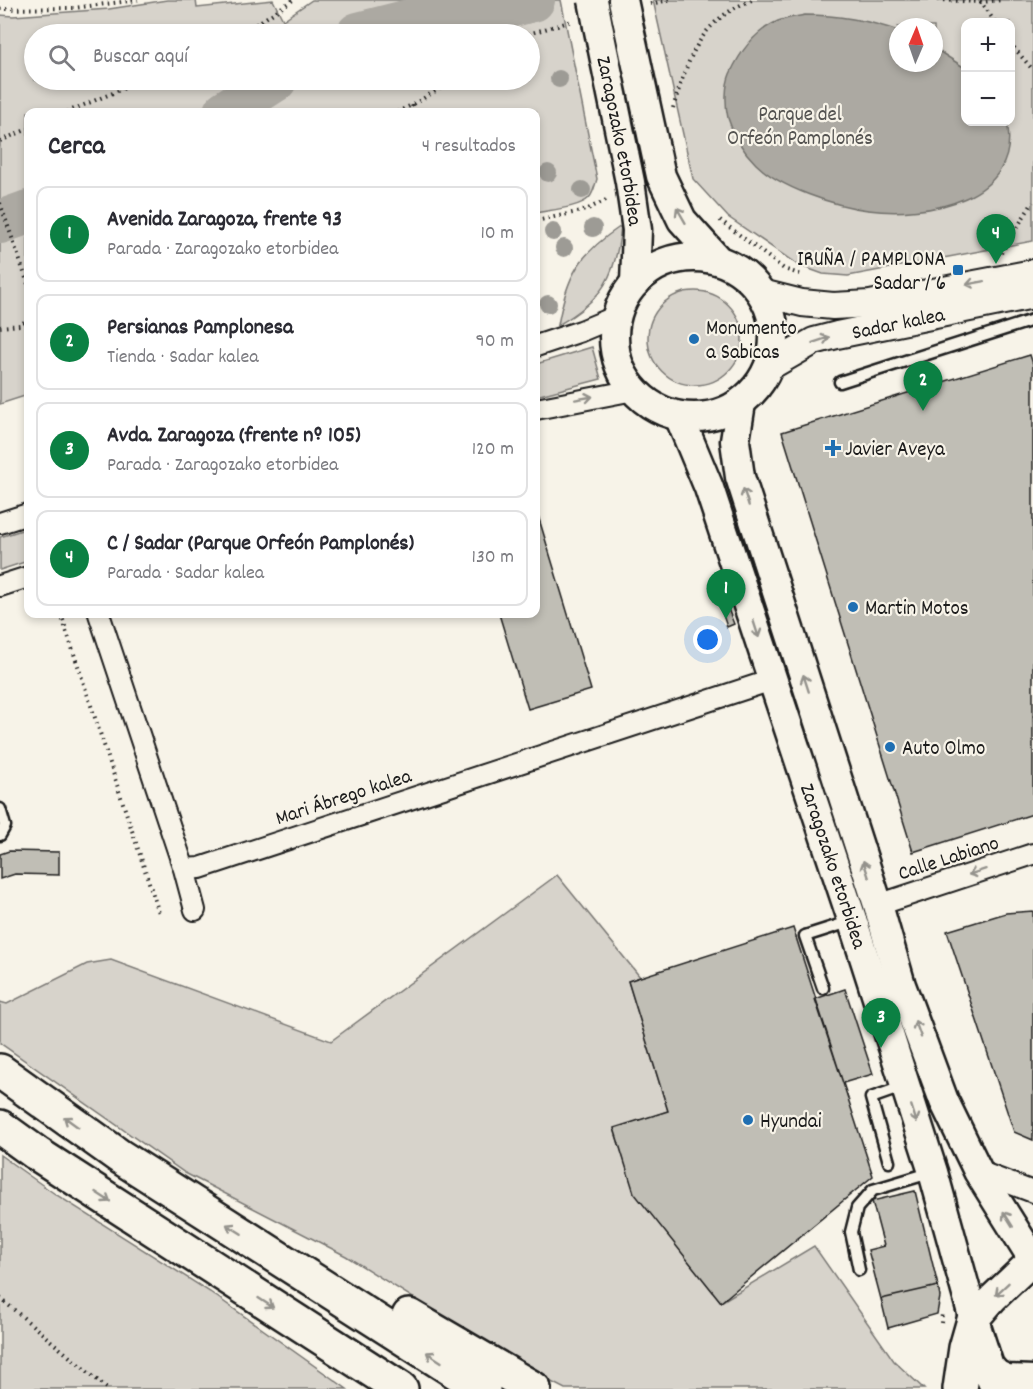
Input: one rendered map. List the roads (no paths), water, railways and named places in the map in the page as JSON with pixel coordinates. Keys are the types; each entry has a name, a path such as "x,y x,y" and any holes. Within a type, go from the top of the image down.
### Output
{"highway":[{"path":"0,1071 119,1156 483,1389"},
{"path":"0,1127 46,1160 401,1389"},
{"path":"276,1255 400,1311 534,1389"},
{"path":"960,1389 966,1348 974,1320"}],"main road":[{"name":"Zaragozako etorbidea","path":"625,10 661,176 682,220 718,260"},
{"name":"Zaragozako etorbidea","path":"596,13 636,220 635,283"},
{"path":"696,257 718,260 743,273 762,293 772,317 775,342 769,367 758,387 741,403 722,413 701,417 679,416 654,407 634,390 620,368 614,342 617,316 635,283 652,268 673,260 696,257"},
{"name":"Zaragozako etorbidea","path":"741,403 735,441 740,477 878,905 901,985 944,1101 978,1171 1033,1260"},
{"name":"Zaragozako etorbidea","path":"679,416 709,488 852,921 933,1172 974,1320 994,1381"},
{"path":"974,1320 993,1298 1033,1260"},
{"path":"994,1381 1033,1380"}],"street":[{"name":"Sadar kalea","path":"762,293 802,303 832,306 870,304 1033,273"},
{"name":"Sadar kalea","path":"769,367 814,341 1033,295"},
{"path":"540,345 617,316"},
{"path":"540,408 634,390"},
{"path":"0,523 24,515"},
{"path":"0,586 24,578"},
{"path":"100,618 184,869 195,910"},
{"name":"Mari Ábrego kalea","path":"184,869 200,868 772,680"},
{"name":"Calle Labiano","path":"878,905 1033,854"},
{"path":"978,1171 1033,1192"}],"lane":[{"path":"840,382 1033,320"},
{"path":"0,809 5,826 0,835"},
{"path":"823,988 805,936 852,921"},
{"path":"889,1162 871,1098 905,1086"},
{"path":"860,1270 851,1232 857,1208 873,1190 933,1172"}],"waterway":[{"path":"397,24 493,10 533,0"},
{"path":"231,108 259,90"},
{"path":"0,222 24,213"}],"place":[{"name":"C / Sadar (Parque Orfeón Pamplonés)","path":"996,264"},
{"name":"IRUÑA / PAMPLONA Sadar / 6","path":"958,270"},
{"name":"Monumento a Sabicas","path":"694,339"},
{"name":"Persianas Pamplonesa","path":"923,411"},
{"name":"Javier Aveya","path":"833,448"},
{"name":"Martin Motos","path":"853,607"},
{"name":"Avenida Zaragoza, frente 93","path":"726,619"},
{"name":"Auto Olmo","path":"890,747"},
{"name":"Avda. Zaragoza (frente nº 105)","path":"881,1048"},
{"name":"Hyundai","path":"748,1120"}],"park label":[{"name":"Parque del Orfeón Pamplonés","path":"800,125"}]}
